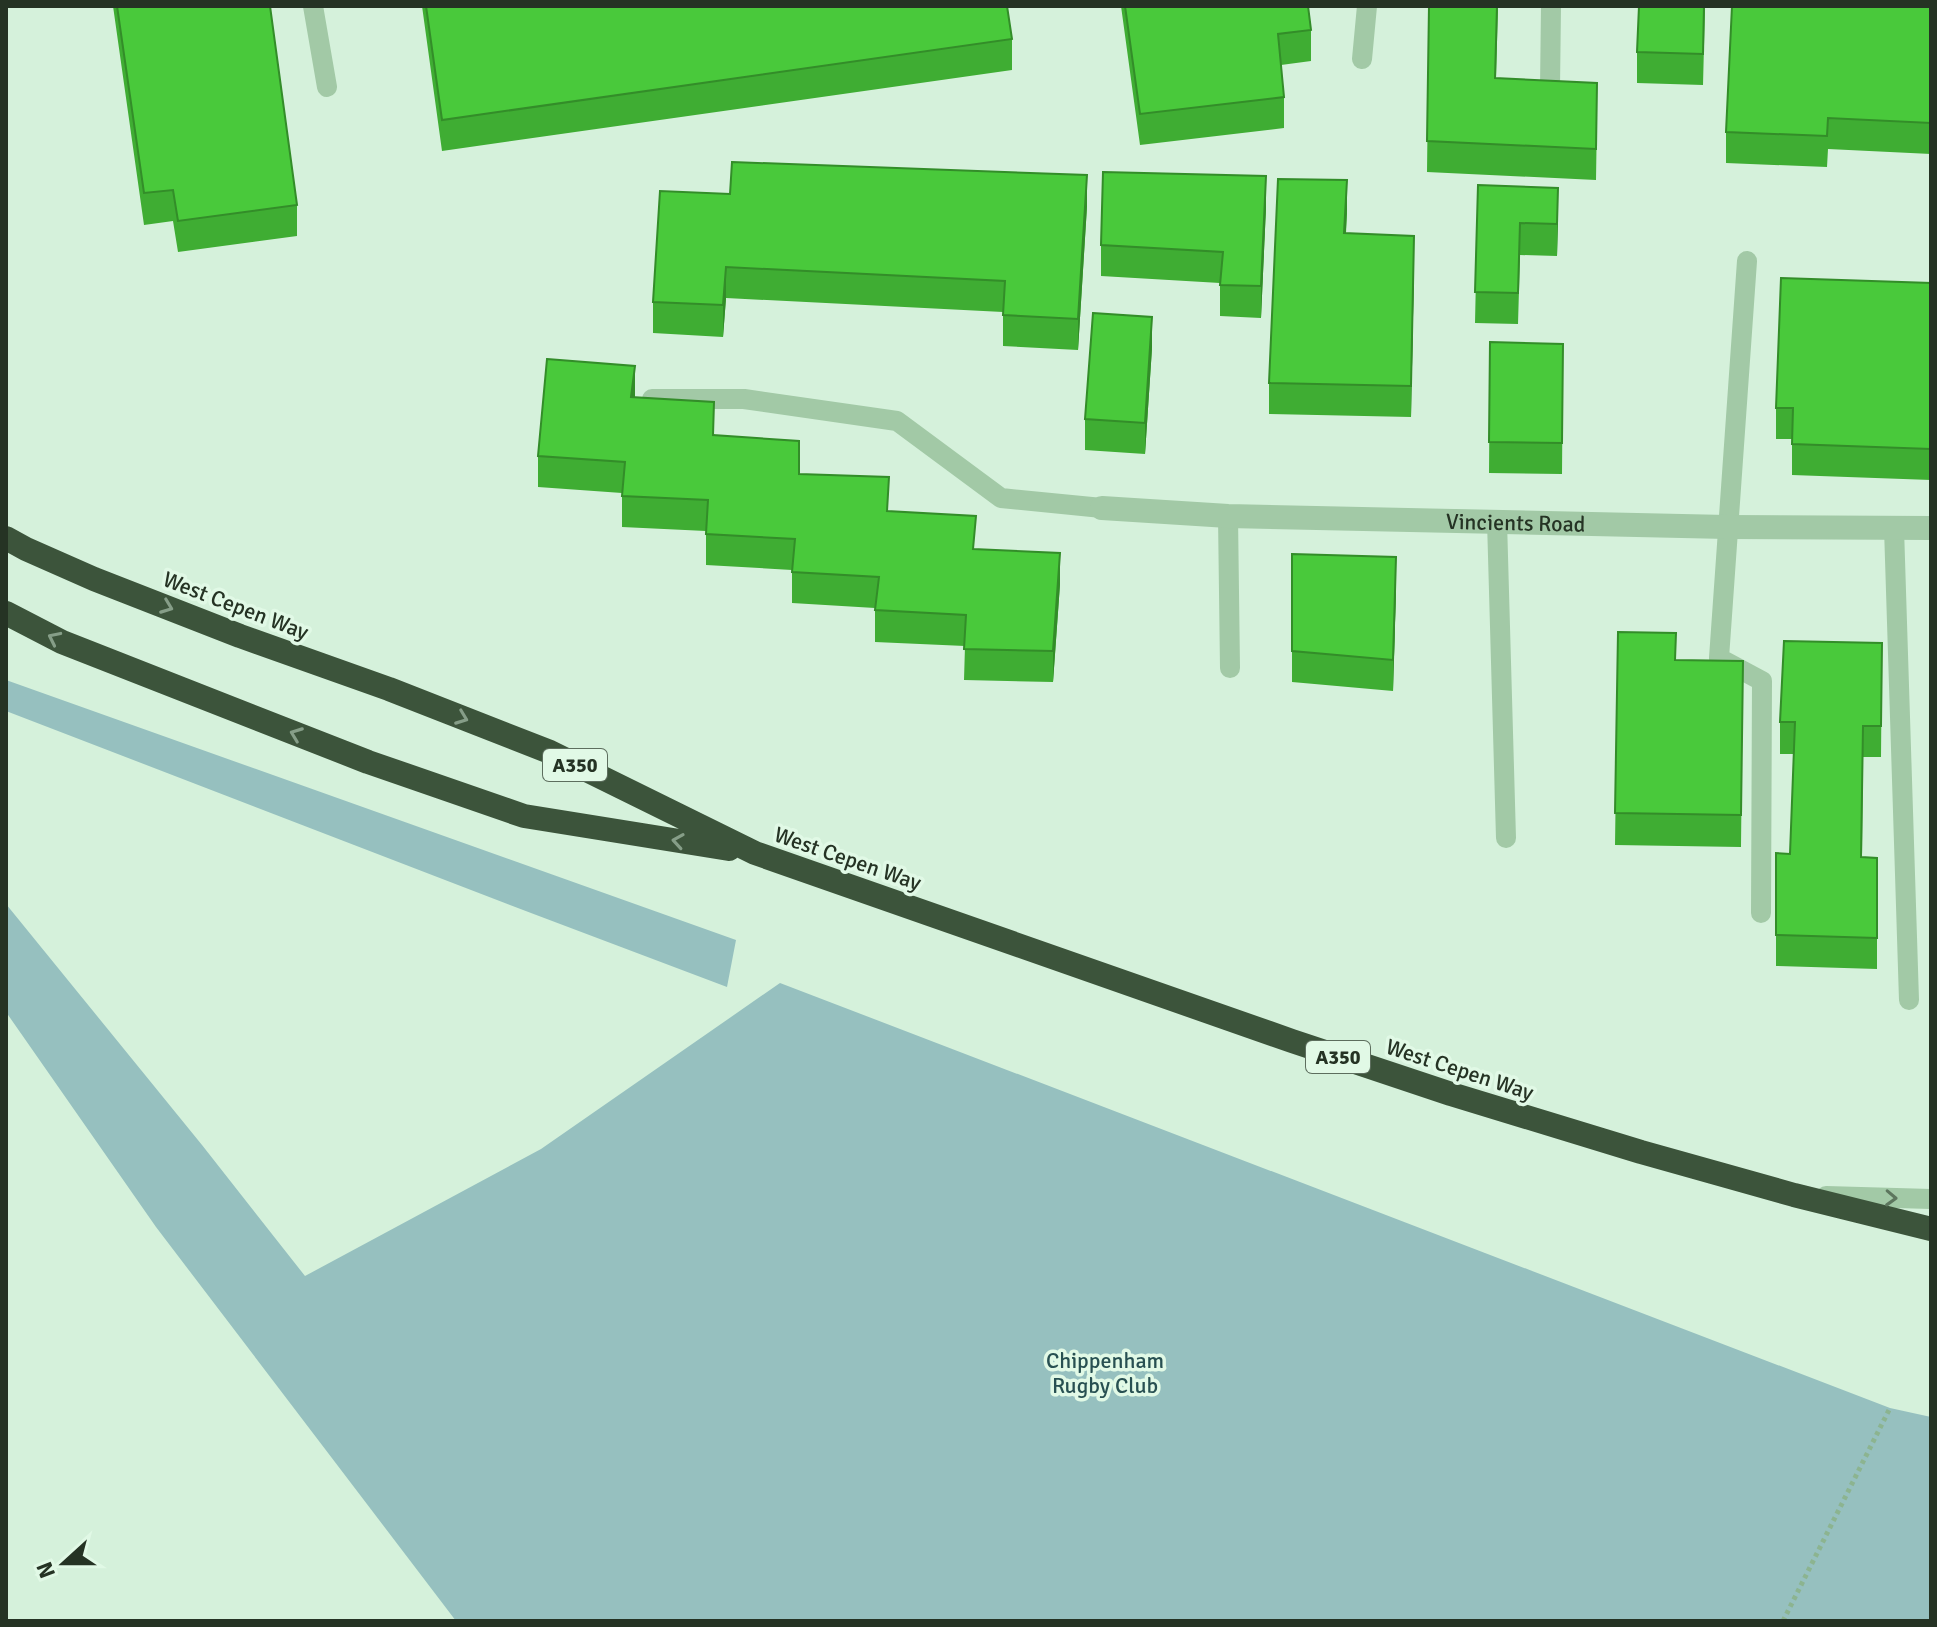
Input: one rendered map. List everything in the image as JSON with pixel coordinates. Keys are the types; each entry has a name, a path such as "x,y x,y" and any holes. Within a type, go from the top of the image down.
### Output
{"highway":[{"name":"West Cepen Way","path":"6,538 94,579 550,752 755,853 1451,1094 1641,1152 1931,1229"},
{"name":"West Cepen Way","path":"6,613 62,642 368,762 524,816 755,853"}],"street":[{"name":"Vincients Road","path":"1102,508 1228,516 1727,527 1931,528"}],"lane":[{"path":"313,6 327,87"},
{"path":"1362,59 1367,6"},
{"path":"1550,87 1551,6"},
{"path":"1747,261 1719,658 1762,681 1761,913"},
{"path":"652,399 744,399 897,421 1001,498 1102,508"},
{"path":"1228,516 1230,668"},
{"path":"1497,521 1506,838"},
{"path":"1894,528 1909,1000"},
{"path":"1794,1195 1931,1199"}],"path":[{"path":"1783,1621 1890,1408"}],"green space":[{"path":"6,680 736,940 727,987 6,711"},
{"name":"Chippenham Rugby Club","path":"6,904 305,1276 541,1149 780,983 1890,1408 1931,1417 1931,1621 456,1621 156,1227 6,1012"}],"building":[{"path":"117,6 270,6 297,205 178,221 173,190 144,193"},
{"path":"426,6 1007,6 1012,39 442,120"},
{"path":"1125,6 1308,6 1311,30 1278,34 1284,97 1140,114"},
{"path":"1429,6 1497,6 1495,78 1597,83 1596,149 1427,141"},
{"path":"1639,6 1704,6 1703,54 1637,52"},
{"path":"1732,6 1931,6 1931,123 1828,118 1827,136 1726,132"},
{"path":"732,162 1087,175 1078,319 1003,315 1005,281 726,267 723,305 653,302 660,191 730,194"},
{"path":"1103,172 1266,176 1261,286 1220,285 1223,252 1101,245"},
{"path":"1278,179 1347,180 1344,233 1414,236 1411,386 1269,383"},
{"path":"1478,185 1558,188 1557,224 1520,223 1518,293 1475,292"},
{"path":"1781,278 1931,283 1931,449 1792,444 1793,408 1776,408"},
{"path":"1093,313 1152,317 1145,423 1085,419"},
{"path":"1490,342 1563,344 1562,443 1489,442"},
{"path":"547,359 635,366 631,397 714,402 713,435 799,441 799,474 889,477 887,511 976,516 973,549 1060,553 1053,651 964,649 966,615 875,610 879,577 792,572 795,539 706,534 708,500 622,496 625,462 538,456"},
{"path":"1292,554 1396,557 1393,660 1292,651"},
{"path":"1618,632 1676,633 1675,660 1743,661 1741,815 1615,813"},
{"path":"1784,641 1882,643 1881,726 1863,726 1861,857 1877,858 1877,938 1776,935 1776,853 1790,854 1795,722 1780,722"}]}
